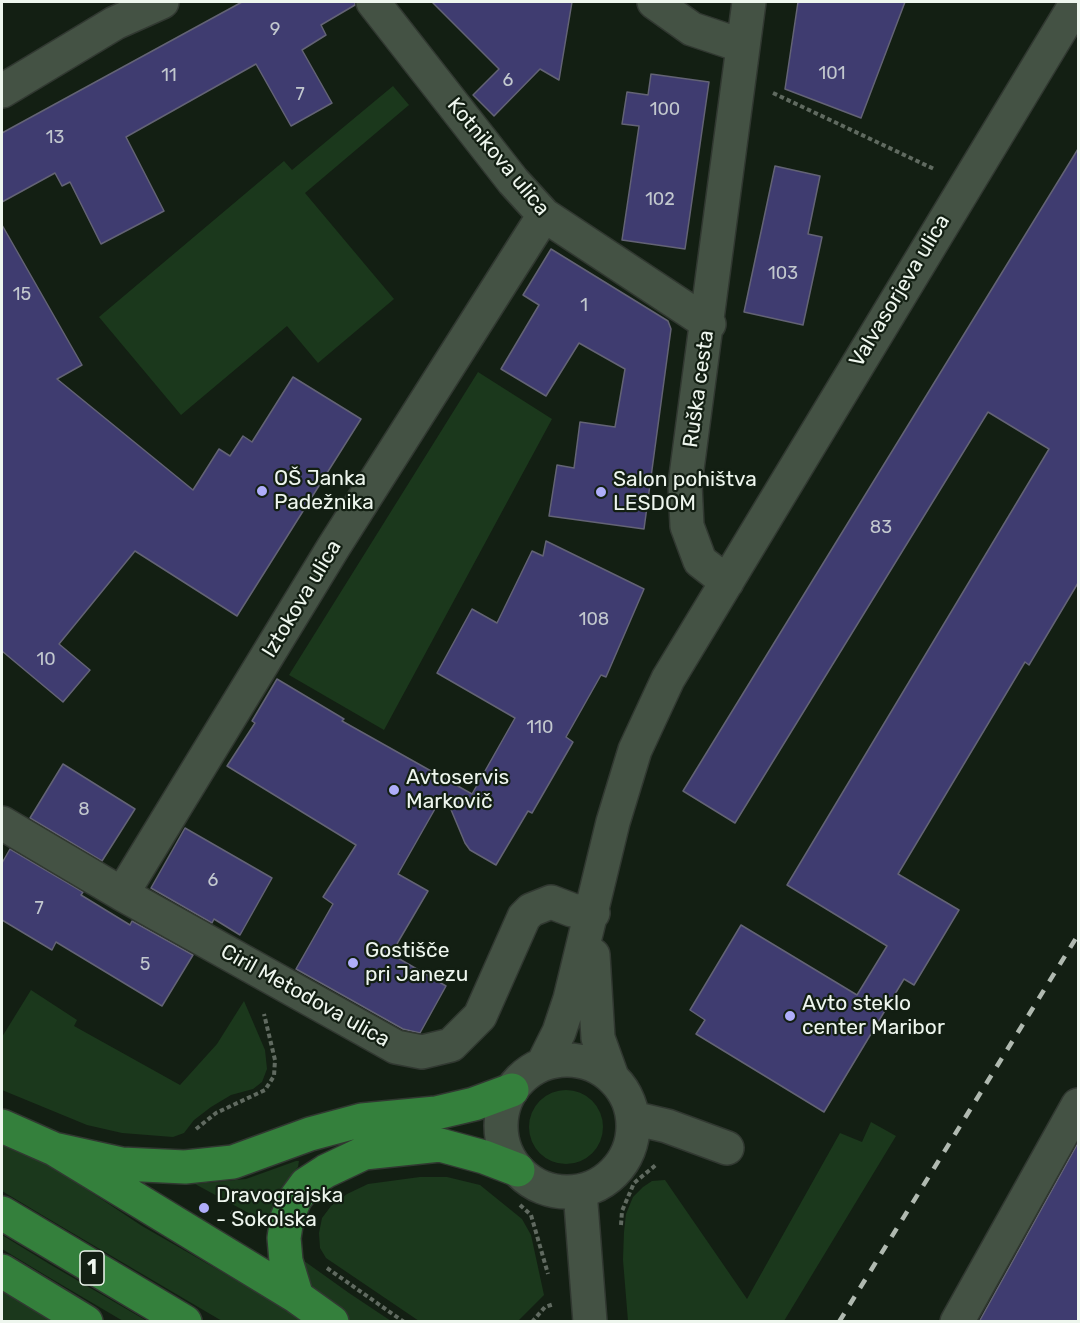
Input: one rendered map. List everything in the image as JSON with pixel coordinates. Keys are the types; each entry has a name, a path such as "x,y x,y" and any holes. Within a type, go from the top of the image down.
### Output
{"main road":[{"path":"54,1149 122,1164 185,1167 233,1162 310,1134 362,1120 436,1113 474,1104 512,1090"},
{"path":"2,1126 54,1149 297,1297 332,1322"},
{"path":"297,1297 286,1261 284,1238 287,1218 306,1184 326,1171 364,1153 440,1145 484,1157 517,1186"},
{"name":"1","path":"2,1213 184,1322"},
{"name":"1","path":"2,1271 86,1322"}],"street":[{"path":"2,92 115,23 162,2"},
{"name":"Kotnikova ulica","path":"373,2 513,181 544,214 709,324"},
{"path":"654,2 692,29 743,46"},
{"name":"Ruška cesta","path":"727,582 700,561 687,526 685,484 709,324 749,2"},
{"name":"Valvasorjeva ulica","path":"727,582 957,196 1077,2"},
{"name":"Iztokova ulica","path":"122,894 333,548 544,214"},
{"path":"543,1064 559,1032 570,999 593,913 613,822 635,750 668,679 727,582"},
{"name":"Ciril Metodova ulica","path":"2,823 122,894 396,1047 422,1052 451,1045 480,1016 524,917 531,910 551,902 572,910 593,913"},
{"path":"593,913 594,1001 598,1038 612,1077 629,1103 633,1118 629,1151 621,1165 610,1177 580,1191 553,1191 540,1187 517,1186 501,1131 505,1103 512,1090 531,1071 543,1064 569,1060 584,1062 612,1077"},
{"path":"957,1322 1078,1105"},
{"path":"633,1118 667,1126 727,1148"},
{"path":"580,1191 590,1322"}],"path":[{"path":"764,89 939,171"},
{"path":"188,1137 216,1113 265,1090 274,1077 275,1060 262,1006"},
{"path":"620,1230 622,1211 634,1183 657,1164"},
{"path":"517,1186 531,1215 550,1281"},
{"path":"321,1265 404,1322"},
{"path":"532,1322 545,1307 554,1304 552,1293"}],"green space":[{"path":"393,86 409,105 305,193 394,299 318,363 287,326 181,415 99,317 284,161 292,170"},
{"path":"478,372 552,419 384,730 289,675"},
{"path":"31,990 77,1020 74,1026 180,1085 217,1044 244,1001 265,1050 267,1069 262,1082 253,1089 231,1095 211,1107 194,1120 184,1133 173,1137 122,1133 87,1125 2,1090 2,1037"},
{"path":"566,1090 587,1096 597,1106 603,1127 597,1148 587,1158 566,1164 545,1158 535,1148 529,1127 535,1106 545,1096"},
{"path":"871,1122 896,1136 784,1321 628,1321 623,1260 626,1214 633,1197 643,1187 652,1181 665,1180 747,1299 840,1133 862,1142"},
{"path":"2,1142 56,1169 142,1226 274,1302 302,1321 222,1321 47,1218 2,1191"},
{"path":"299,1161 298,1167 279,1190 267,1223 195,1184 246,1179"},
{"path":"420,1177 447,1177 480,1185 522,1219 531,1235 544,1295 518,1321 419,1321 326,1258 320,1248 319,1233 322,1218 331,1206 347,1194 368,1184"},
{"path":"2,1235 147,1321 123,1321 45,1275 2,1249"},
{"path":"300,1258 391,1321 348,1321 316,1295 308,1282"},
{"path":"2,1291 54,1321 2,1321"}],"building":[{"path":"242,2 355,2 355,5 321,25 326,35 302,50 332,103 291,126 256,64 126,137 164,211 101,244 70,182 62,186 55,173 2,202 2,133"},
{"path":"432,2 572,2 559,80 540,69 494,116 473,95 499,69"},
{"path":"798,2 905,2 861,118 785,89"},
{"path":"651,74 709,82 685,249 622,240 639,126 622,124 627,92 648,95"},
{"path":"1078,149 1078,583 1029,665 1025,662 898,874 959,910 914,985 904,979 824,1112 696,1034 705,1020 690,1010 741,925 857,995 887,946 787,885 1049,449 988,412 735,823 683,791"},
{"path":"775,166 820,176 808,234 822,237 803,325 744,312"},
{"path":"2,225 82,365 57,379 193,490 219,449 230,456 243,436 252,442 293,377 361,419 237,616 135,551 59,644 90,670 63,702 2,651"},
{"path":"551,249 668,321 671,329 644,529 549,516 557,465 574,468 580,422 615,427 625,369 579,343 546,396 501,369 539,305 523,295"},
{"path":"546,541 644,589 606,677 601,675 566,737 573,742 532,813 528,811 496,865 470,850 444,793 398,874 428,891 391,954 446,986 420,1033 403,1029 296,969 333,904 323,897 356,845 227,766 255,723 252,721 277,679 344,719 342,721 472,794 515,718 437,673 472,609 497,623 532,551 543,556"},
{"path":"63,764 135,809 102,861 30,818"},
{"path":"185,828 272,878 240,935 214,919 212,923 151,888"},
{"path":"10,849 83,892 81,895 130,925 132,921 193,955 162,1006 56,942 52,950 2,920 2,863"},
{"path":"1078,1143 1078,1322 979,1322"}],"railway":[{"path":"839,1322 1078,935"}],"place":[{"name":"OŠ Janka Padežnika","path":"262,491"},
{"name":"Salon pohištva LESDOM","path":"601,492"},
{"name":"Avtoservis Markovič","path":"394,790"},
{"name":"Gostišče pri Janezu","path":"353,963"},
{"name":"Avto steklo center Maribor","path":"790,1016"},
{"name":"Dravograjska - Sokolska","path":"204,1208"}]}
